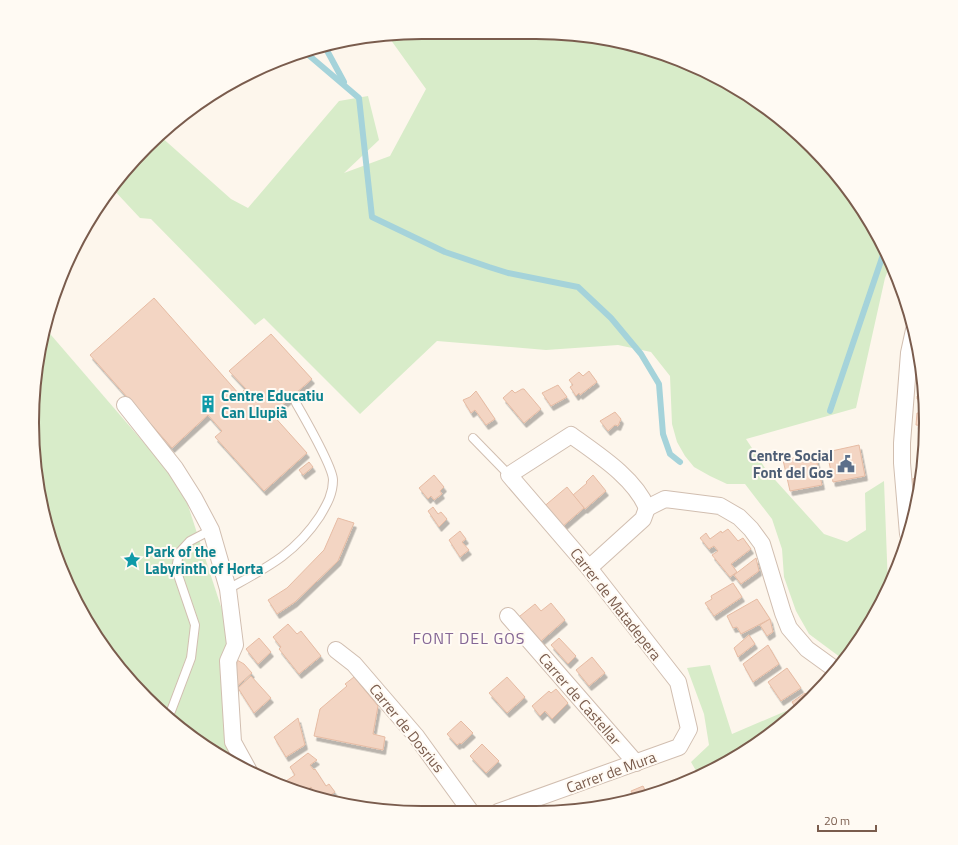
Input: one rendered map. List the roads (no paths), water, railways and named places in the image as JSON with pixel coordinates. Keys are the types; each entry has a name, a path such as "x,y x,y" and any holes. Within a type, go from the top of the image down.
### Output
{"street":[{"path":"907,519 902,463 902,443 911,344"},
{"path":"125,405 175,468 194,498 211,530 228,589 235,645 228,661 233,742 244,761"},
{"path":"509,475 571,435 613,466 643,499 647,508"},
{"name":"Carrer de Matadepera","path":"509,475 589,568 678,682 689,729 679,747"},
{"path":"589,568 643,519 647,508 665,499 720,506 739,517 751,529 762,544 789,628 807,649 831,666"},
{"name":"Carrer de Castellar","path":"508,616 636,763"},
{"name":"Carrer de Dosrius","path":"336,650 354,664 416,736 467,806"},
{"name":"Carrer de Mura","path":"515,806 679,747"}],"lane":[{"path":"228,589 266,568 295,548 331,500 333,479 296,403"},
{"path":"473,438 509,475"},
{"path":"172,710 191,658 195,625 176,569 179,553 190,540 211,530"}],"waterway":[{"path":"327,51 344,82"},
{"path":"310,56 359,98 372,217 445,252 489,267 508,273 578,287 611,318 641,354 659,384 663,434 670,454 680,462"},
{"path":"830,411 882,259"}],"place":[{"name":"Centre Educatiu Can Llupià","path":"208,404"},
{"name":"Centre Social Font del Gos","path":"846,464"},
{"name":"Park of the Labyrinth of Horta","path":"132,560"}],"district":[{"name":"FONT DEL GOS","path":"469,638"}]}
